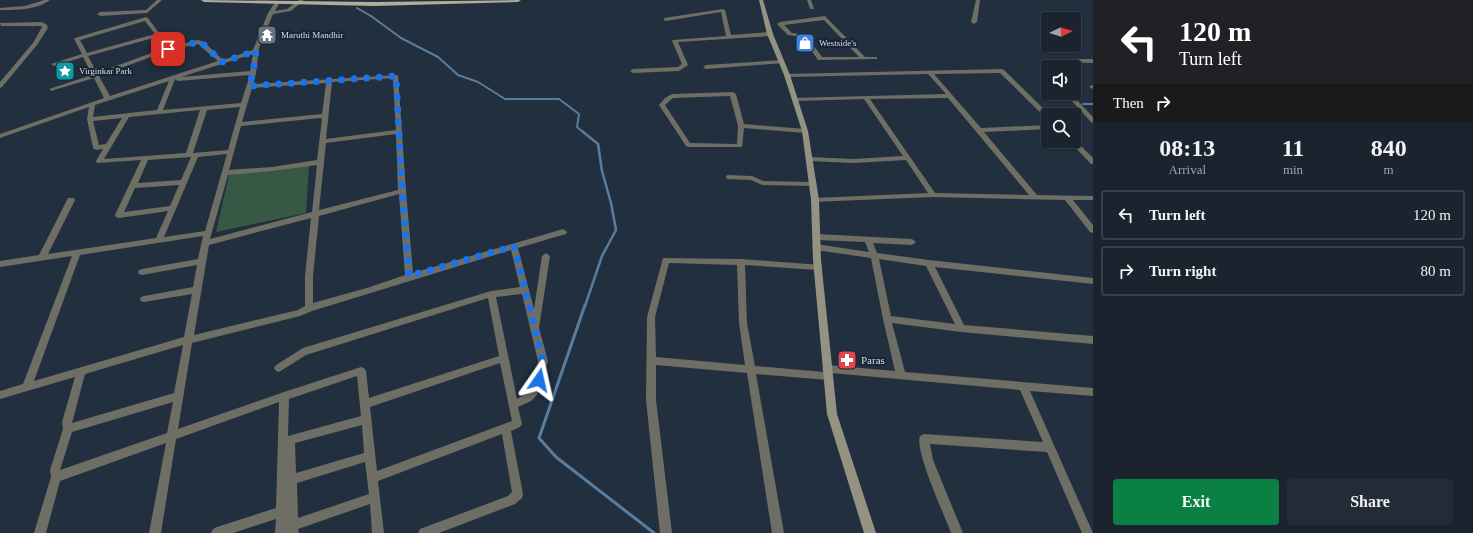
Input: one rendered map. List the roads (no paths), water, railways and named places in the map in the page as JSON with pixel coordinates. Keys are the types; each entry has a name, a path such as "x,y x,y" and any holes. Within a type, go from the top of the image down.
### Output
{"main road":[{"path":"204,0 408,4 518,0"},
{"path":"352,0 415,0"},
{"path":"761,0 769,32 787,75 805,131 815,200 816,247 832,414 870,533"}],"street":[{"path":"0,9 18,9 39,4 48,0"},
{"path":"100,14 147,11 160,0"},
{"path":"809,0 812,8"},
{"path":"974,22 978,0"},
{"path":"271,12 285,11 301,1"},
{"path":"155,533 205,242 253,73 256,51 271,12 278,2"},
{"path":"12,14 18,9"},
{"path":"666,18 723,10 729,38"},
{"path":"147,11 146,20 168,49"},
{"path":"863,58 825,18 780,23 780,25 790,34 804,36 820,59 875,58"},
{"path":"1,24 7,19"},
{"path":"108,99 77,39 146,20"},
{"path":"0,86 31,49 45,28 42,24 1,24"},
{"path":"633,71 679,69 684,65 675,41 729,38 784,29"},
{"path":"54,64 158,35"},
{"path":"52,89 168,49 198,42 202,43 222,62"},
{"path":"0,136 92,104 256,51"},
{"path":"1081,61 1093,61"},
{"path":"706,67 782,62"},
{"path":"787,75 1002,71 1041,110"},
{"path":"930,72 1035,197"},
{"path":"172,79 253,73"},
{"path":"249,86 396,76 402,191 409,276"},
{"path":"159,112 172,79"},
{"path":"309,308 309,276 329,80"},
{"path":"733,94 742,126 740,146 688,145 662,105 672,96 733,94"},
{"path":"795,99 950,96"},
{"path":"866,98 933,195"},
{"path":"1074,100 1093,121"},
{"path":"92,104 90,119 96,148 108,146"},
{"path":"90,119 244,105"},
{"path":"159,240 184,182 204,108"},
{"path":"127,115 99,161 231,152"},
{"path":"239,124 322,116 326,119"},
{"path":"742,126 805,131"},
{"path":"979,130 1041,127"},
{"path":"323,141 399,132"},
{"path":"1079,148 1093,162"},
{"path":"146,158 119,215 173,208"},
{"path":"810,159 854,161 907,158"},
{"path":"225,173 272,169 321,162"},
{"path":"729,177 752,178 762,183 813,184"},
{"path":"133,186 184,182"},
{"path":"205,242 402,191"},
{"path":"815,200 933,195 1093,198"},
{"path":"1067,198 1093,230"},
{"path":"42,258 71,200"},
{"path":"0,395 188,340 300,313 309,308 370,290 409,276 563,232"},
{"path":"0,264 208,233"},
{"path":"816,237 912,242"},
{"path":"868,240 874,255 887,319 901,376"},
{"path":"514,246 543,361 539,380 534,392 527,400 514,405"},
{"path":"816,247 929,263 1093,281"},
{"path":"27,387 77,253"},
{"path":"535,330 546,256"},
{"path":"666,533 651,400 651,317 666,260 741,262 818,267"},
{"path":"142,272 202,261"},
{"path":"741,262 743,323 778,533"},
{"path":"929,263 961,328"},
{"path":"144,299 197,290"},
{"path":"279,368 302,352 491,294 525,290"},
{"path":"372,478 517,424 491,294"},
{"path":"887,319 961,328 1093,340"},
{"path":"364,404 504,358"},
{"path":"651,360 750,370 901,376 1093,392"},
{"path":"40,533 56,477 55,470 68,429 67,422 81,372"},
{"path":"56,477 284,396 361,372 378,533"},
{"path":"1023,386 1088,533"},
{"path":"68,429 179,396"},
{"path":"282,533 284,396"},
{"path":"366,419 290,440 293,529 374,497"},
{"path":"424,533 511,500 518,494 506,428"},
{"path":"957,533 928,460 924,438 1050,447"},
{"path":"292,479 370,456"},
{"path":"217,533 282,511"}],"waterway":[{"path":"357,8 371,16 401,38 438,57 458,75 478,82 505,99 559,99 579,114 577,127 583,132"},
{"path":"1083,104 1093,104"},
{"path":"582,131 598,144 602,171 611,203 616,230 602,256 585,306"},
{"path":"585,305 539,438 556,457 654,533"}],"place":[{"name":"Maruthi Mandhir","path":"267,35"},
{"name":"Westside's","path":"805,43"},
{"name":"Virginkar Park","path":"65,71"},
{"name":"Paras","path":"847,360"}]}
